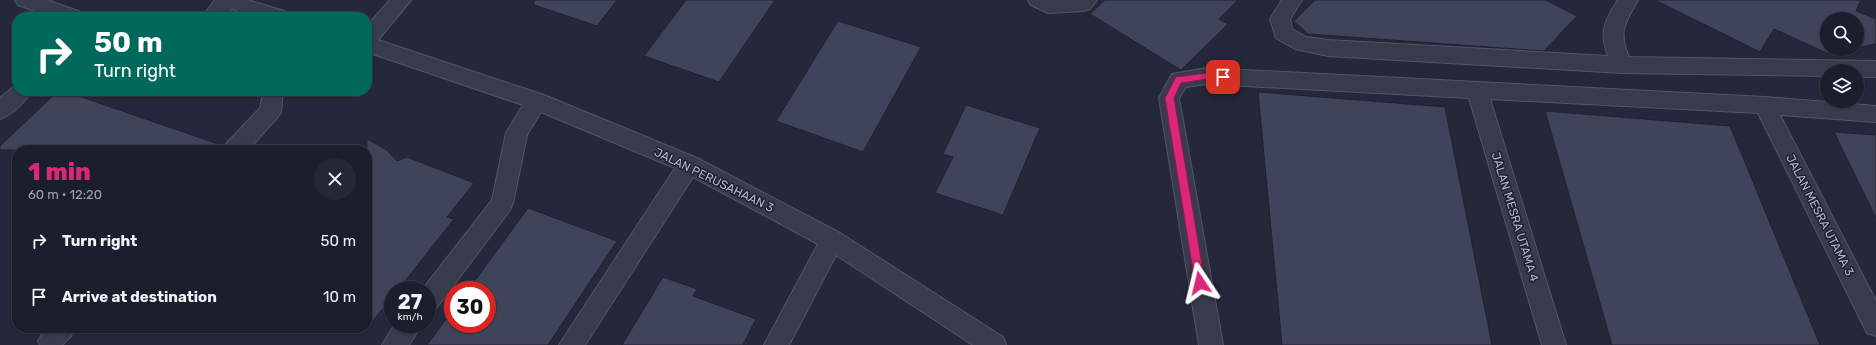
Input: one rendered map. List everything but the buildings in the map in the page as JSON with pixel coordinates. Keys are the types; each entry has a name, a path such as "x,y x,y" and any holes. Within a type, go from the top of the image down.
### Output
{"street":[{"path":"25,0 60,12"},
{"path":"216,12 227,0 264,12"},
{"path":"372,33 401,0"},
{"path":"1038,0 1048,6 1083,4 1087,0"},
{"path":"1292,0 1280,19 1283,32 1302,44 1328,48 1622,65 1876,69"},
{"path":"1622,65 1612,42 1614,22 1628,0"},
{"name":"JALAN PERUSAHAAN 3","path":"372,46 537,101 689,164 832,240 985,342"},
{"path":"1211,345 1169,98 1179,80 1207,76 1765,105 1876,114"},
{"name":"JALAN MESRA UTAMA 4","path":"1477,90 1554,345"},
{"path":"0,112 16,96"},
{"path":"239,145 270,112 274,96"},
{"path":"436,290 502,203 517,133 537,101"},
{"name":"JALAN MESRA UTAMA 3","path":"1765,105 1876,325"},
{"path":"571,345 689,164"},
{"path":"776,345 832,240"},
{"path":"394,345 403,333"}],"route":[{"path":"1200,283 1169,98 1179,80 1207,76 1223,77"}]}
